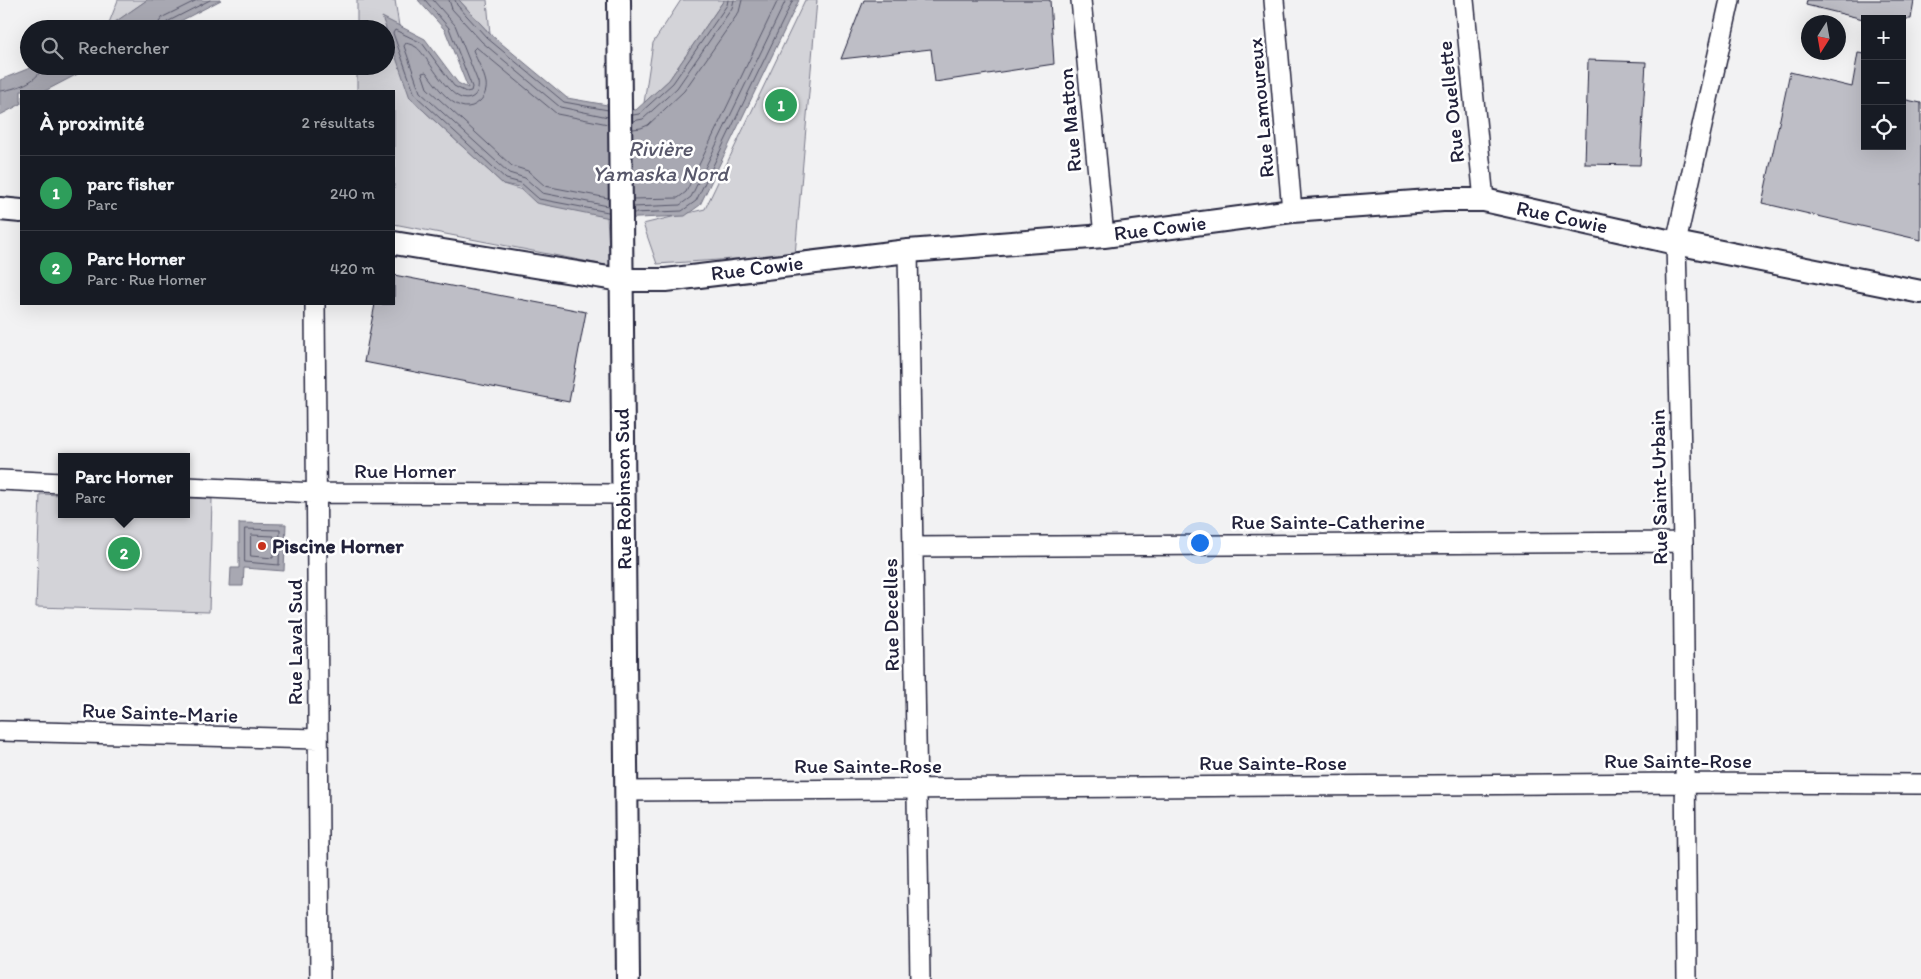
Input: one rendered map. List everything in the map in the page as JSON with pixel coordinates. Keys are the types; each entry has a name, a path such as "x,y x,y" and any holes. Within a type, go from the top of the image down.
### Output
{"street":[{"name":"Rue Robinson Sud","path":"619,0 628,979"},
{"name":"Rue Matton","path":"1081,0 1104,236"},
{"name":"Rue Lamoureux","path":"1274,0 1292,211"},
{"name":"Rue Ouellette","path":"1464,0 1484,200"},
{"name":"Rue Saint-Urbain","path":"1687,979 1683,542 1676,243 1730,0"},
{"name":"Rue Cowie","path":"395,243 621,270 666,280 908,251 1104,236 1292,211 1443,200 1484,200 1676,243 1921,292"},
{"path":"0,209 20,211"},
{"name":"Rue Decelles","path":"908,251 920,979"},
{"name":"Rue Laval Sud","path":"315,305 320,979"},
{"path":"0,480 58,482"},
{"name":"Rue Horner","path":"190,488 316,493 623,494"},
{"name":"Rue Sainte-Catherine","path":"913,548 1683,542"},
{"name":"Rue Sainte-Marie","path":"0,731 318,739"},
{"name":"Rue Sainte-Rose","path":"626,791 1686,783 1921,784"}],"shaded area":[{"path":"118,0 147,0 118,20 110,20"},
{"path":"357,0 395,0 410,98 503,184 607,217 610,266 395,224 395,90 357,90 357,75 395,75 395,20 357,20"},
{"path":"459,0 487,0 490,34"},
{"path":"681,0 724,0 669,80 644,103 653,43"},
{"path":"805,0 817,0 795,255 657,264 643,224 705,209"},
{"path":"40,494 58,495 58,518 190,518 190,498 212,499 209,612 36,607"}],"water":[{"path":"147,0 221,0 182,20 118,20"},
{"name":"Rivière Yamaska Nord","path":"418,0 459,0 490,34 567,98 636,110 669,80 724,0 799,0 700,205 685,216 615,219 536,203 519,187 503,184 410,98 395,55 395,24 425,39 458,83 468,88 445,30"},
{"path":"20,72 20,75 76,75 47,90 20,90 20,105 0,115 0,80"},
{"name":"Piscine Horner","path":"239,523 286,524 284,571 244,568 243,586 230,586 231,568 239,568"}],"building":[{"path":"864,0 1050,0 1054,64 935,82 931,49 841,59"},
{"path":"1807,0 1914,0 1911,19 1906,19 1906,15 1861,15 1861,19 1806,5"},
{"path":"1858,53 1861,53 1861,150 1906,150 1906,100 1921,103 1921,240 1762,203 1790,72 1852,87"},
{"path":"1588,60 1646,62 1640,165 1585,164"},
{"path":"395,275 586,312 569,402 364,362 375,305 395,305"}],"place":[{"name":"parc fisher","path":"781,105"},
{"name":"Piscine Horner","path":"262,546"},
{"name":"Parc Horner","path":"124,553"}]}
